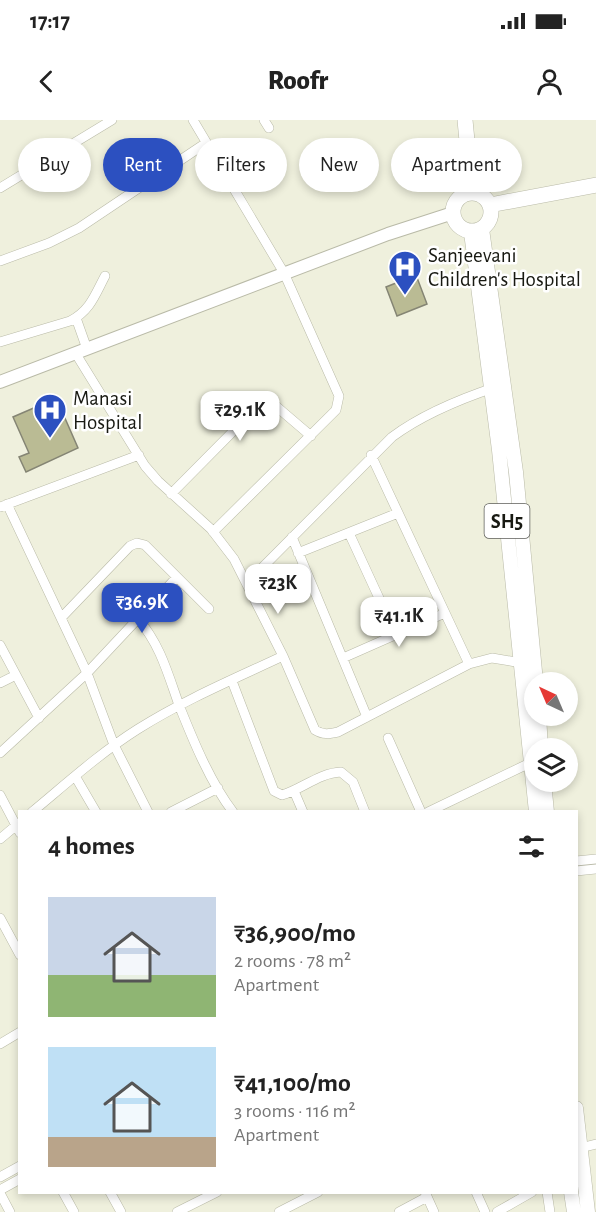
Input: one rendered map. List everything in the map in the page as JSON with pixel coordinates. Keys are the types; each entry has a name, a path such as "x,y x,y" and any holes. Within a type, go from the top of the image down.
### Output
{"highway":[{"path":"465,120 472,193"},
{"path":"490,206 596,185"},
{"path":"472,193 483,196 490,206 490,218 476,230 462,228 456,222 453,213 461,197 472,193"}],"main road":[{"path":"0,382 388,234 453,213"},
{"name":"SH5","path":"476,230 497,387 530,738"},
{"name":"SH5","path":"497,387 516,472 535,672"},
{"name":"SH5","path":"534,792 536,810"},
{"path":"545,792 547,810"},
{"path":"578,1148 588,1212"},
{"path":"571,1194 574,1212"}],"street":[{"path":"0,188 112,120"},
{"path":"193,120 204,138"},
{"path":"0,261 49,243 79,228 195,149"},
{"path":"213,532 336,410 339,396 284,273 236,192"},
{"path":"0,342 76,318 87,310 105,276"},
{"path":"76,318 81,352 139,455 158,481 213,532 234,559 283,656 315,730 322,734 329,734 469,664 492,658 522,663"},
{"path":"247,583 371,455 408,424 497,387"},
{"path":"171,494 261,403 270,401 277,405 311,436"},
{"path":"139,455 4,505 87,673 114,745 147,810"},
{"path":"371,455 469,664"},
{"path":"298,553 398,513"},
{"path":"349,533 396,635"},
{"path":"292,537 367,717"},
{"path":"61,618 130,546 137,543 145,545 209,609"},
{"path":"0,753 87,673 177,577"},
{"path":"342,658 445,613"},
{"path":"138,619 154,640 180,706 218,788 232,810"},
{"path":"0,645 39,718"},
{"path":"34,810 114,745 140,728 283,656"},
{"path":"0,683 16,675"},
{"path":"232,681 271,787 277,794 282,795 294,791 316,779 341,771 352,782 364,810"},
{"path":"388,738 420,810"},
{"path":"432,810 524,766"},
{"path":"75,776 95,810"},
{"path":"175,810 218,788"},
{"path":"294,791 302,810"},
{"path":"0,795 18,827 0,838"},
{"path":"578,861 596,859"},
{"path":"578,871 596,869"},
{"path":"0,918 18,951"},
{"path":"0,1043 18,1033"},
{"path":"578,1148 596,1144"},
{"path":"0,1177 18,1167"},
{"path":"10,1212 0,1192 18,1180"},
{"path":"64,1194 74,1212"},
{"path":"111,1194 121,1212"},
{"path":"177,1212 213,1194"},
{"path":"279,1212 314,1194"},
{"path":"477,1194 485,1212"},
{"path":"496,1212 528,1194"},
{"path":"547,1194 550,1212"},
{"path":"399,1212 426,1195 434,1212"}],"building":[{"path":"416,275 427,304 397,316 386,287"},
{"path":"36,407 45,425 64,416 78,448 26,472 19,457 29,453 13,417"}],"place":[{"name":"Sanjeevani Children's Hospital","path":"405,296"},
{"name":"Manasi Hospital","path":"50,439"}]}
